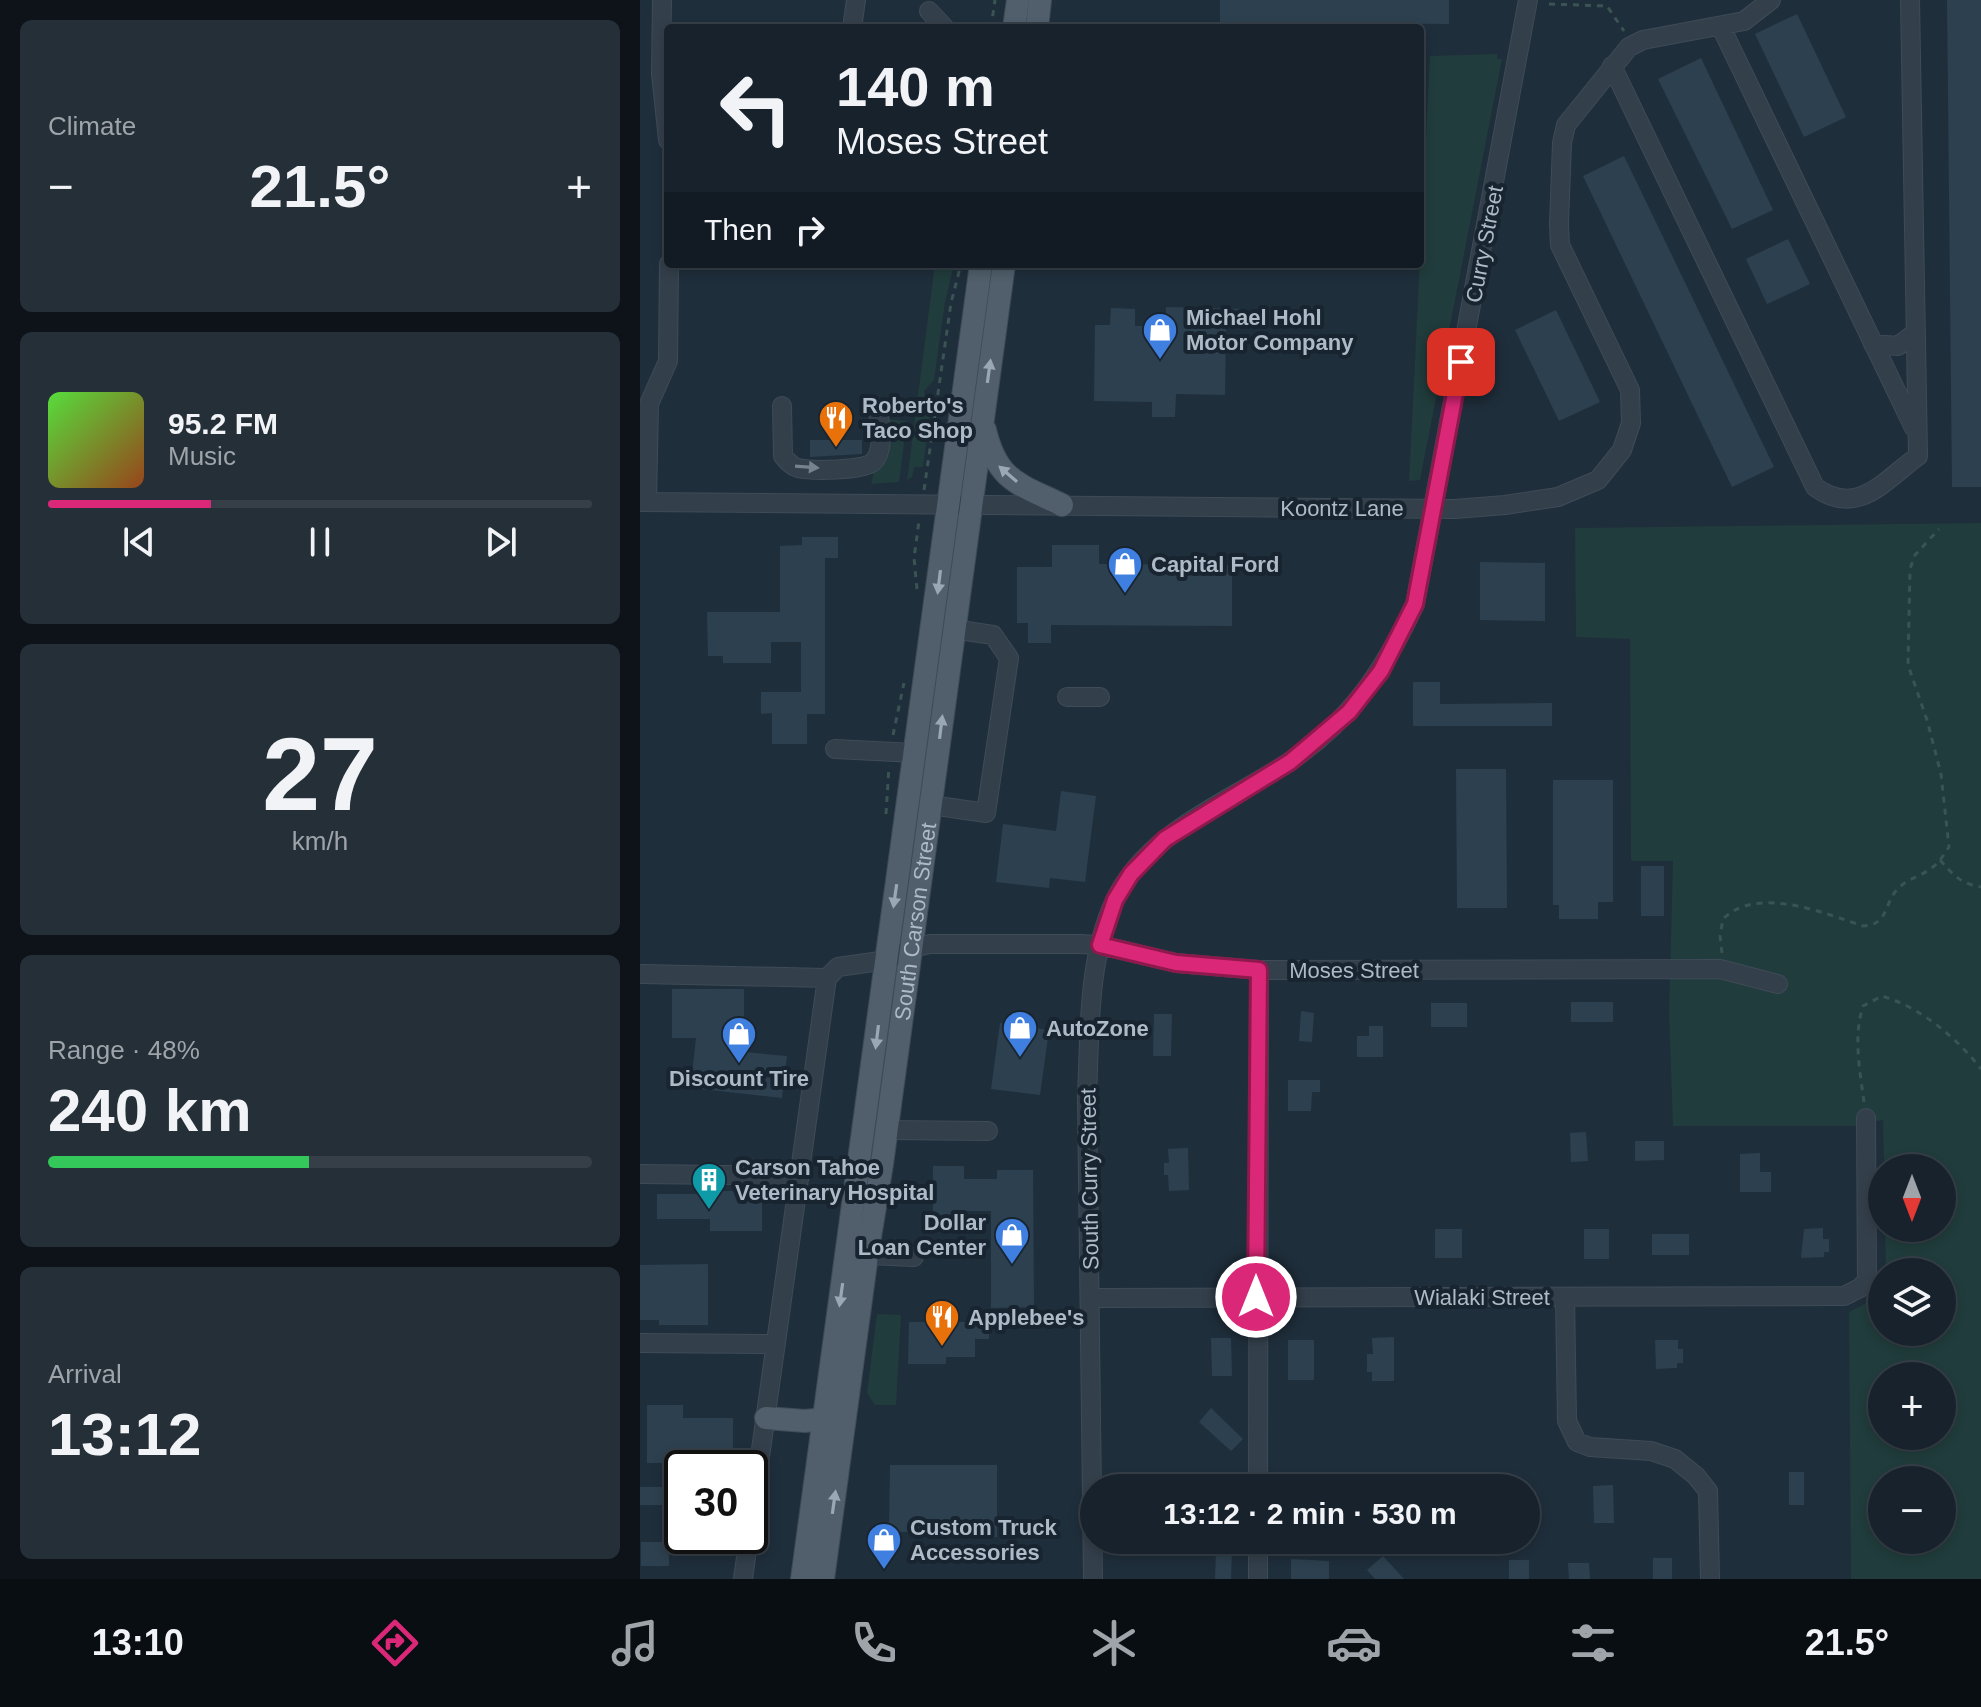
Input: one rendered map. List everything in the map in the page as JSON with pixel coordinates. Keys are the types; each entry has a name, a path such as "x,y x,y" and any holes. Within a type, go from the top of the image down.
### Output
{"main road":[{"path":"1015,24 1018,0"},
{"path":"1037,24 1040,0"},
{"name":"South Carson Street","path":"823,1579 834,1418 887,960 980,268"},
{"name":"South Carson Street","path":"802,1579 867,1255 887,1130 1003,268"},
{"path":"982,419 990,449 1004,473 1062,505"},
{"path":"766,1418 834,1418"}],"street":[{"path":"662,0 661,74 664,97"},
{"path":"853,24 856,0"},
{"name":"Curry Street","path":"1127,882 1165,839 1290,762 1349,712 1381,671 1415,604 1528,0"},
{"name":"Koontz Lane","path":"644,502 1433,509 1505,505 1558,497 1598,480 1622,450 1631,423 1630,390 1560,245 1562,143 1566,125 1629,47 1643,40 1744,21 1771,0"},
{"path":"1612,66 1815,487 1830,497 1848,501 1864,496 1918,456 1910,0"},
{"path":"929,11 941,24"},
{"path":"1721,27 1917,434"},
{"path":"644,502 649,404 668,361 669,268"},
{"path":"1873,344 1898,346 1915,333"},
{"path":"782,406 783,456 799,468 864,467 876,460 882,422 876,407"},
{"path":"931,805 986,813 1009,658 993,635 953,629"},
{"path":"1067,697 1100,697"},
{"path":"835,749 915,753"},
{"name":"South Curry Street","path":"1093,1579 1087,1097 1094,981 1100,945 1115,900 1127,882"},
{"name":"Moses Street","path":"642,974 833,972 887,960 912,948 938,943 1100,945 1176,963 1259,970 1720,969 1778,984"},
{"path":"1258,1474 1259,970"},
{"path":"761,1450 833,972"},
{"name":"Wialaki Street","path":"1091,1298 1836,1297 1851,1294 1867,1280 1866,1118"},
{"path":"887,1130 988,1131"},
{"path":"640,1174 800,1176"},
{"path":"867,1255 914,1257"},
{"path":"1565,1297 1567,1421 1577,1442 1590,1447 1651,1451 1675,1459 1696,1476 1708,1491 1710,1579"},
{"path":"640,1343 776,1344"},
{"path":"743,1579 746,1554"},
{"path":"1258,1554 1258,1579"}],"path":[{"path":"992,24 995,0"},
{"path":"1611,10 1615,0"},
{"path":"1549,4 1601,5 1611,10 1628,36"},
{"path":"917,598 914,558 951,303 960,268"},
{"path":"1720,969 1723,961 1720,936 1723,919 1741,906 1758,903 1803,906 1863,926 1872,926 1881,920 1904,882 1931,869 1949,847 1941,774 1927,720 1911,678 1908,618 1910,569 1915,555 1939,529"},
{"path":"886,815 891,752 905,677"},
{"path":"1940,860 1954,876 1967,884 1981,887"},
{"path":"1866,1118 1858,1033 1863,1006 1872,1000 1882,996 1898,1001 1960,1044 1981,1069"}],"green space":[{"path":"1497,54 1497,59 1502,59 1420,480 1409,481 1420,268 1424,268 1424,177 1430,56"},
{"path":"934,268 953,268 934,380 924,391 927,403 931,405 923,467 914,467 912,477 907,480"},
{"path":"887,419 907,421 899,482 871,484"},
{"path":"1981,523 1981,1579 1851,1579 1849,1312 1868,1302 1868,1346 1956,1346 1956,1258 1886,1258 1885,1242 1956,1242 1956,1154 1884,1154 1883,1120 1854,1126 1673,1126 1669,1013 1673,861 1631,861 1630,639 1576,637 1575,528"},
{"path":"877,1314 901,1315 896,1405 875,1405 867,1393"}],"building":[{"path":"1220,0 1449,0 1449,24 1220,22"},
{"path":"1947,0 1981,0 1981,487 1952,487"},
{"path":"1797,14 1846,117 1804,137 1755,34"},
{"path":"1701,58 1773,210 1732,229 1658,79"},
{"path":"1624,156 1774,467 1732,487 1583,176"},
{"path":"1788,239 1810,284 1767,304 1746,259"},
{"name":"Michael Hohl Motor Company","path":"1166,307 1242,309 1242,329 1226,329 1225,395 1176,394 1175,417 1152,417 1152,402 1094,401 1095,325 1110,325 1111,308 1135,309 1135,326 1165,326"},
{"path":"1556,310 1600,402 1559,421 1515,330"},
{"name":"Roberto's Taco Shop","path":"810,440 862,440 862,454 810,457"},
{"path":"802,537 838,537 838,558 825,558 825,714 807,714 807,744 772,744 772,713 761,714 761,692 801,692 801,642 771,642 771,663 723,663 723,656 708,656 707,612 780,612 780,546 802,545"},
{"name":"Capital Ford","path":"1052,545 1099,545 1099,564 1232,565 1232,626 1051,625 1051,643 1028,643 1028,623 1017,623 1017,567 1052,567"},
{"path":"1480,562 1545,563 1545,621 1480,620"},
{"path":"1413,682 1440,682 1440,704 1552,703 1552,726 1413,726"},
{"path":"1456,769 1506,769 1507,908 1457,908"},
{"path":"1553,780 1613,780 1613,902 1598,902 1598,919 1559,919 1559,905 1553,905"},
{"path":"1061,791 1096,796 1085,882 1050,878 1049,888 996,882 1003,824 1056,831"},
{"path":"1641,866 1664,866 1664,916 1641,916"},
{"path":"672,989 744,989 744,1052 787,1056 782,1098 701,1089 702,1076 692,1074 696,1038 672,1038"},
{"path":"1571,1002 1613,1002 1613,1022 1571,1022"},
{"path":"1431,1003 1467,1003 1467,1027 1431,1027"},
{"path":"1301,1011 1314,1013 1312,1042 1299,1041"},
{"path":"1154,1014 1172,1014 1171,1056 1153,1056"},
{"name":"AutoZone","path":"1000,1023 1049,1030 1040,1095 991,1089"},
{"path":"1369,1026 1383,1026 1383,1057 1357,1057 1357,1036 1369,1036"},
{"path":"1288,1080 1320,1080 1320,1092 1312,1092 1311,1111 1288,1111"},
{"path":"1586,1132 1588,1161 1571,1162 1570,1133"},
{"path":"1635,1141 1664,1141 1664,1160 1635,1161"},
{"path":"1188,1148 1189,1190 1169,1191 1168,1175 1164,1175 1164,1163 1169,1163 1168,1149"},
{"path":"1760,1153 1760,1172 1771,1172 1771,1192 1740,1192 1740,1154"},
{"name":"Dollar Loan Center","path":"933,1166 964,1166 964,1179 997,1179 997,1170 1033,1170 1034,1307 991,1308 991,1211 964,1211 964,1224 933,1224"},
{"name":"Carson Tahoe Veterinary Hospital","path":"703,1191 762,1191 762,1231 710,1231 710,1219 657,1219 657,1194 703,1194"},
{"path":"1823,1228 1823,1239 1829,1239 1829,1252 1824,1252 1824,1257 1801,1258 1804,1229"},
{"path":"1435,1229 1462,1229 1462,1258 1435,1258"},
{"path":"1584,1229 1609,1229 1609,1259 1584,1259"},
{"path":"1652,1234 1689,1234 1689,1255 1652,1255"},
{"path":"708,1264 708,1325 659,1325 659,1320 640,1320 640,1265"},
{"name":"Applebee's","path":"909,1322 989,1322 989,1339 975,1339 975,1357 946,1357 946,1364 908,1364"},
{"path":"1394,1337 1394,1381 1372,1381 1372,1372 1367,1372 1367,1354 1373,1354 1372,1338"},
{"path":"1211,1338 1231,1338 1232,1376 1212,1376"},
{"path":"1288,1340 1314,1340 1314,1380 1288,1380"},
{"path":"1655,1340 1678,1340 1678,1349 1683,1349 1683,1363 1677,1363 1677,1368 1656,1369"},
{"path":"647,1405 683,1405 683,1418 733,1418 733,1450 664,1450 664,1463 647,1463"},
{"path":"1211,1408 1243,1439 1231,1451 1199,1422"},
{"path":"890,1465 997,1465 997,1537 930,1537 930,1532 889,1532"},
{"path":"1789,1472 1804,1472 1804,1505 1789,1505"},
{"path":"1613,1485 1614,1523 1594,1523 1593,1486"},
{"path":"640,1487 664,1487 664,1505 640,1505"},
{"path":"641,1542 664,1542 664,1554 669,1554 669,1566 641,1566"},
{"path":"1216,1554 1232,1554 1231,1579 1215,1579"},
{"path":"1383,1556 1404,1579 1375,1579 1367,1570"},
{"path":"1653,1558 1672,1558 1672,1579 1653,1579"},
{"path":"1291,1559 1329,1561 1329,1579 1291,1579"},
{"path":"1509,1560 1529,1560 1529,1579 1509,1579"},
{"path":"1568,1563 1589,1563 1590,1579 1569,1579"}],"place":[{"name":"Michael Hohl Motor Company","path":"1160,361"},
{"name":"Roberto's Taco Shop","path":"836,449"},
{"name":"Capital Ford","path":"1125,595"},
{"name":"AutoZone","path":"1020,1059"},
{"name":"Discount Tire","path":"739,1065"},
{"name":"Carson Tahoe Veterinary Hospital","path":"709,1211"},
{"name":"Dollar Loan Center","path":"1012,1266"},
{"name":"Applebee's","path":"942,1348"},
{"name":"Custom Truck Accessories","path":"884,1571"}],"route":[{"path":"1256,1297 1259,970 1176,963 1100,945 1115,900 1131,874 1165,839 1290,762 1349,712 1381,671 1415,604 1461,362"}]}
